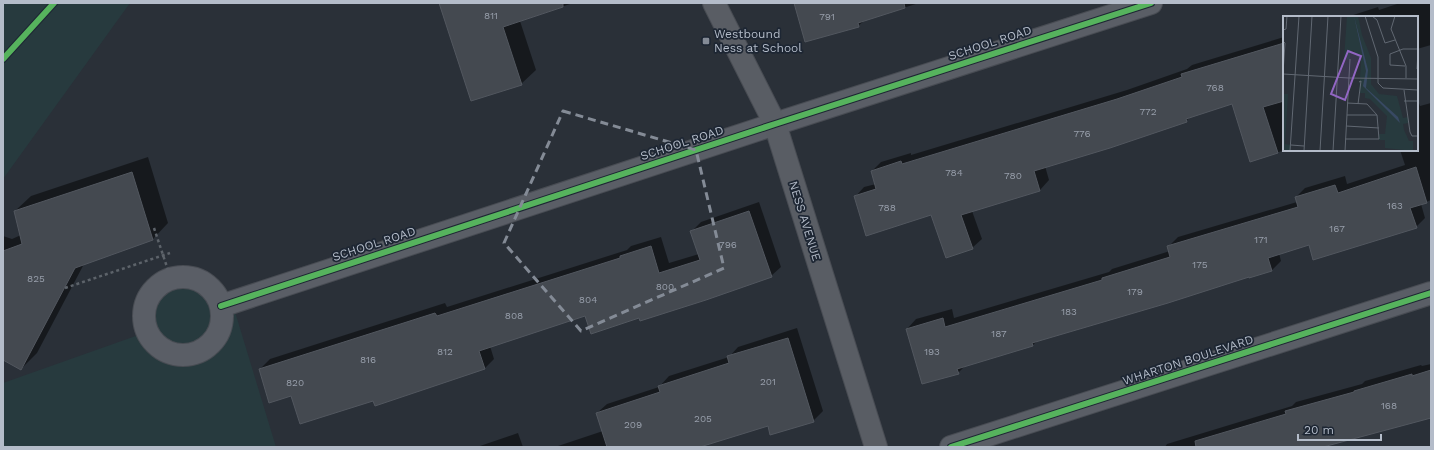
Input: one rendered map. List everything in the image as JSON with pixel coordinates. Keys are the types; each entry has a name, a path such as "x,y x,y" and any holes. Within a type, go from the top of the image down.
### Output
{"street":[{"name":"NESS AVENUE","path":"714,3 775,124 876,447"},
{"name":"SCHOOL ROAD","path":"221,306 775,124 1151,3"},
{"path":"176,277 189,277 202,282 213,290 221,306 222,323 218,336 209,346 197,354 183,356 166,352 155,344 147,333 144,320 145,306 152,291 163,282 172,279 176,277"},
{"name":"WHARTON BOULEVARD","path":"951,447 1431,293"}],"path":[{"path":"154,228 172,279"},
{"path":"65,288 170,253"}],"highlighted area":[{"path":"563,111 696,150 724,268 581,331 504,243"}],"green space":[{"path":"3,3 130,3 3,179"},
{"path":"176,277 192,278 204,283 213,292 221,306 232,302 276,447 3,447 3,383 147,332 144,323 144,312 148,298 152,292 163,283"}],"building":[{"path":"439,3 563,3 563,7 503,27 522,85 471,101"},
{"path":"794,3 904,3 905,8 858,23 859,27 805,42"},
{"path":"1283,43 1283,101 1263,107 1278,153 1250,162 1232,104 1186,119 1187,122 1110,148 1034,171 1040,191 961,215 973,249 946,258 931,215 866,236 854,196 876,189 871,171 901,161 902,164 1117,99 1182,77 1181,74"},
{"path":"1416,167 1427,203 1410,208 1417,228 1313,260 1309,245 1268,258 1272,271 1032,343 1033,346 957,369 959,374 922,384 906,329 943,318 945,327 1102,280 1102,278 1170,257 1167,246 1298,207 1295,197 1335,185 1338,193"},
{"path":"132,172 153,240 75,268 21,370 3,360 3,251 22,244 14,211"},
{"path":"749,211 772,277 640,321 639,318 591,334 585,316 479,351 485,369 375,406 373,401 300,424 291,396 269,403 259,369 435,313 437,316 620,258 620,256 651,246 659,273 700,260 690,231"},
{"path":"788,338 814,422 770,435 768,426 700,447 607,447 596,413 660,392 658,386 729,363 727,356"},
{"path":"1431,370 1431,418 1323,447 1196,447 1195,441 1286,414 1285,411 1412,374 1412,376"}],"cycle path":[{"path":"3,59 54,3"},
{"path":"221,306 775,124 1151,3"},
{"path":"951,447 1431,293"}],"place":[{"name":"Westbound Ness at School","path":"706,41"}]}
